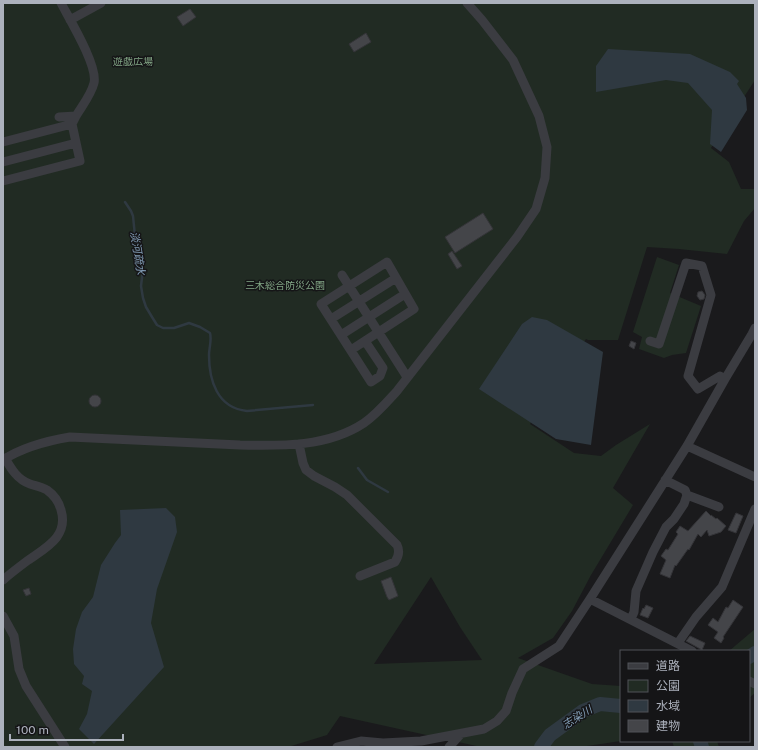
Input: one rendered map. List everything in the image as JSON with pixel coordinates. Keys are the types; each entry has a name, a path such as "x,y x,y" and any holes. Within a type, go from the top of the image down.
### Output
{"street":[{"path":"61,3 90,60 100,90"},
{"path":"70,20 101,3"},
{"path":"3,580 18,567 54,542 62,523 59,503 53,496 45,489 28,484 20,479 4,459 19,451 32,446 70,437 263,446 299,444 317,441 350,431 364,423 385,404 407,377 517,237 536,209 546,178 547,147 539,116 513,60 467,3"},
{"path":"3,181 80,161 72,124 93,87 94,72"},
{"path":"59,117 76,116"},
{"path":"3,142 72,124"},
{"path":"3,162 76,143"},
{"path":"351,350 365,341 379,332 414,310 387,262 322,304 371,382 380,376 384,368 365,341"},
{"path":"650,341 659,344 686,263 702,266 711,296 688,376 698,389 720,376 725,378"},
{"path":"342,274 407,377"},
{"path":"331,319 396,278"},
{"path":"341,335 405,294"},
{"path":"337,747 361,741 383,743 421,742 484,730 497,721 506,710 523,669 559,646 687,446 725,378 754,332"},
{"path":"299,444 306,470 347,495 397,545 399,549 399,554 395,562 360,576"},
{"path":"687,446 755,477"},
{"path":"631,619 634,612 636,591 653,552 666,527 674,519 684,504 686,495 684,490 665,480"},
{"path":"686,495 719,507"},
{"path":"678,643 696,617 722,587 755,509"},
{"path":"590,598 690,650"},
{"path":"3,616 14,636 19,669 26,686 65,747"},
{"path":"449,747 460,735"}],"green space":[{"name":"三木総合防災公園","path":"3,3 755,3 755,80 711,148 729,162 741,189 755,189 755,208 744,221 727,254 647,247 618,340 586,339 530,424 574,453 601,456 650,424 613,488 633,505 591,575 572,611 553,638 518,658 592,684 620,686 620,741 585,747 481,747 340,716 327,735 288,747 3,747","holes":["431,577 460,627 482,660 374,664"]},
{"path":"657,257 679,265 670,293 701,306 686,353 664,358 639,349 642,337 633,332"},
{"path":"755,629 755,693 750,697 750,650 730,650"},
{"path":"672,742 717,742 719,747 674,747"}],"water":[{"path":"608,49 690,54 730,72 739,81 737,84 746,98 747,110 721,152 710,144 712,110 688,83 666,80 596,92 596,66"},
{"path":"532,317 547,320 603,352 591,445 556,439 479,389 522,324"},
{"path":"166,508 175,517 177,532 157,589 151,623 164,667 94,744 79,729 87,714 92,691 82,684 84,676 74,664 73,649 76,629 82,612 93,597 101,565 121,535 120,510"}],"building":[{"path":"190,9 196,17 183,26 177,17"},
{"path":"366,33 371,42 354,52 349,44"},
{"path":"483,213 493,229 455,253 445,237"},
{"path":"452,251 462,266 457,269 448,254"},
{"path":"702,291 705,295 704,299 700,300 697,296 698,292"},
{"path":"631,341 636,343 634,349 629,346"},
{"path":"93,395 97,395 101,401 97,407 93,407 89,403 89,399"},
{"path":"706,511 726,526 721,532 709,536 707,530 701,537 698,534 689,550 688,549 676,566 675,565 670,578 660,574 666,560 661,556 666,549 668,550 678,534 676,532 680,526 688,531"},
{"path":"736,513 743,516 736,533 728,530"},
{"path":"391,577 398,596 389,600 381,581"},
{"path":"29,588 31,594 26,596 23,590"},
{"path":"733,600 743,607 723,637 724,638 721,643 714,638 718,632 708,625 713,618 718,622 726,607 728,608"},
{"path":"646,605 653,608 648,618 640,615"},
{"path":"690,636 705,643 702,650 686,641"}],"waterway":[{"name":"淡河疏水","path":"125,202 133,216 137,256 143,269 141,286 146,307 157,325 163,328 174,328 189,323 210,333 211,341 209,364 213,383 222,399 237,409 247,411 313,405"},
{"name":"淡河疏水","path":"358,468 367,480 388,492"},
{"name":"志染川","path":"750,656 755,653"},
{"name":"志染川","path":"541,747 550,735 583,711 600,704 620,706"},
{"path":"700,742 702,747"}],"park label":[{"name":"遊戯広場","path":"133,61"}]}
